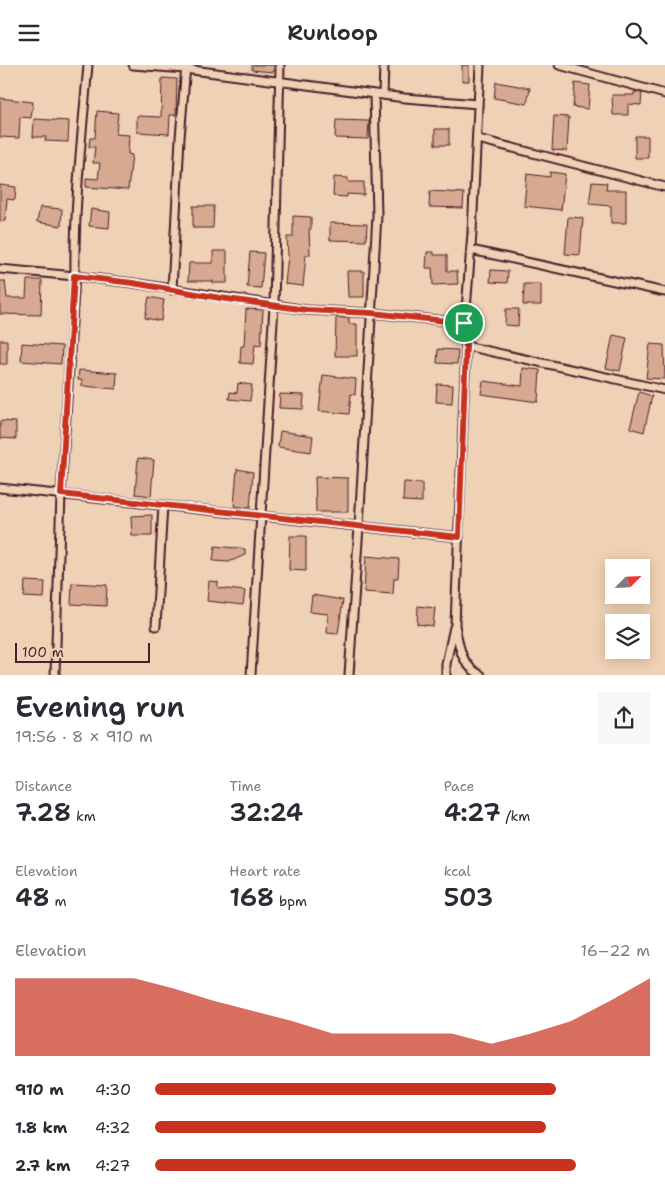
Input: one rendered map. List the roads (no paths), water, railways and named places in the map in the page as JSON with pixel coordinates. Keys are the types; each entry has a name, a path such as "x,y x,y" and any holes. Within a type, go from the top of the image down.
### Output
{"street":[{"path":"56,675 61,494 74,276 74,245 88,65"},
{"path":"133,65 186,67 374,94 478,104"},
{"path":"251,675 274,306 280,65"},
{"path":"383,95 384,65"},
{"path":"446,675 446,664 455,625 466,346 464,323 478,139 480,65"},
{"path":"559,65 665,93"},
{"path":"172,291 180,138 186,67"},
{"path":"349,675 377,215 374,94"},
{"path":"478,139 665,187"},
{"path":"471,250 665,292"},
{"path":"0,269 133,283 172,291 307,310 372,313 464,323"},
{"path":"466,346 665,390"},
{"path":"0,488 459,537"},
{"path":"156,626 163,505"},
{"path":"455,625 461,656 472,671 480,675"}]}
